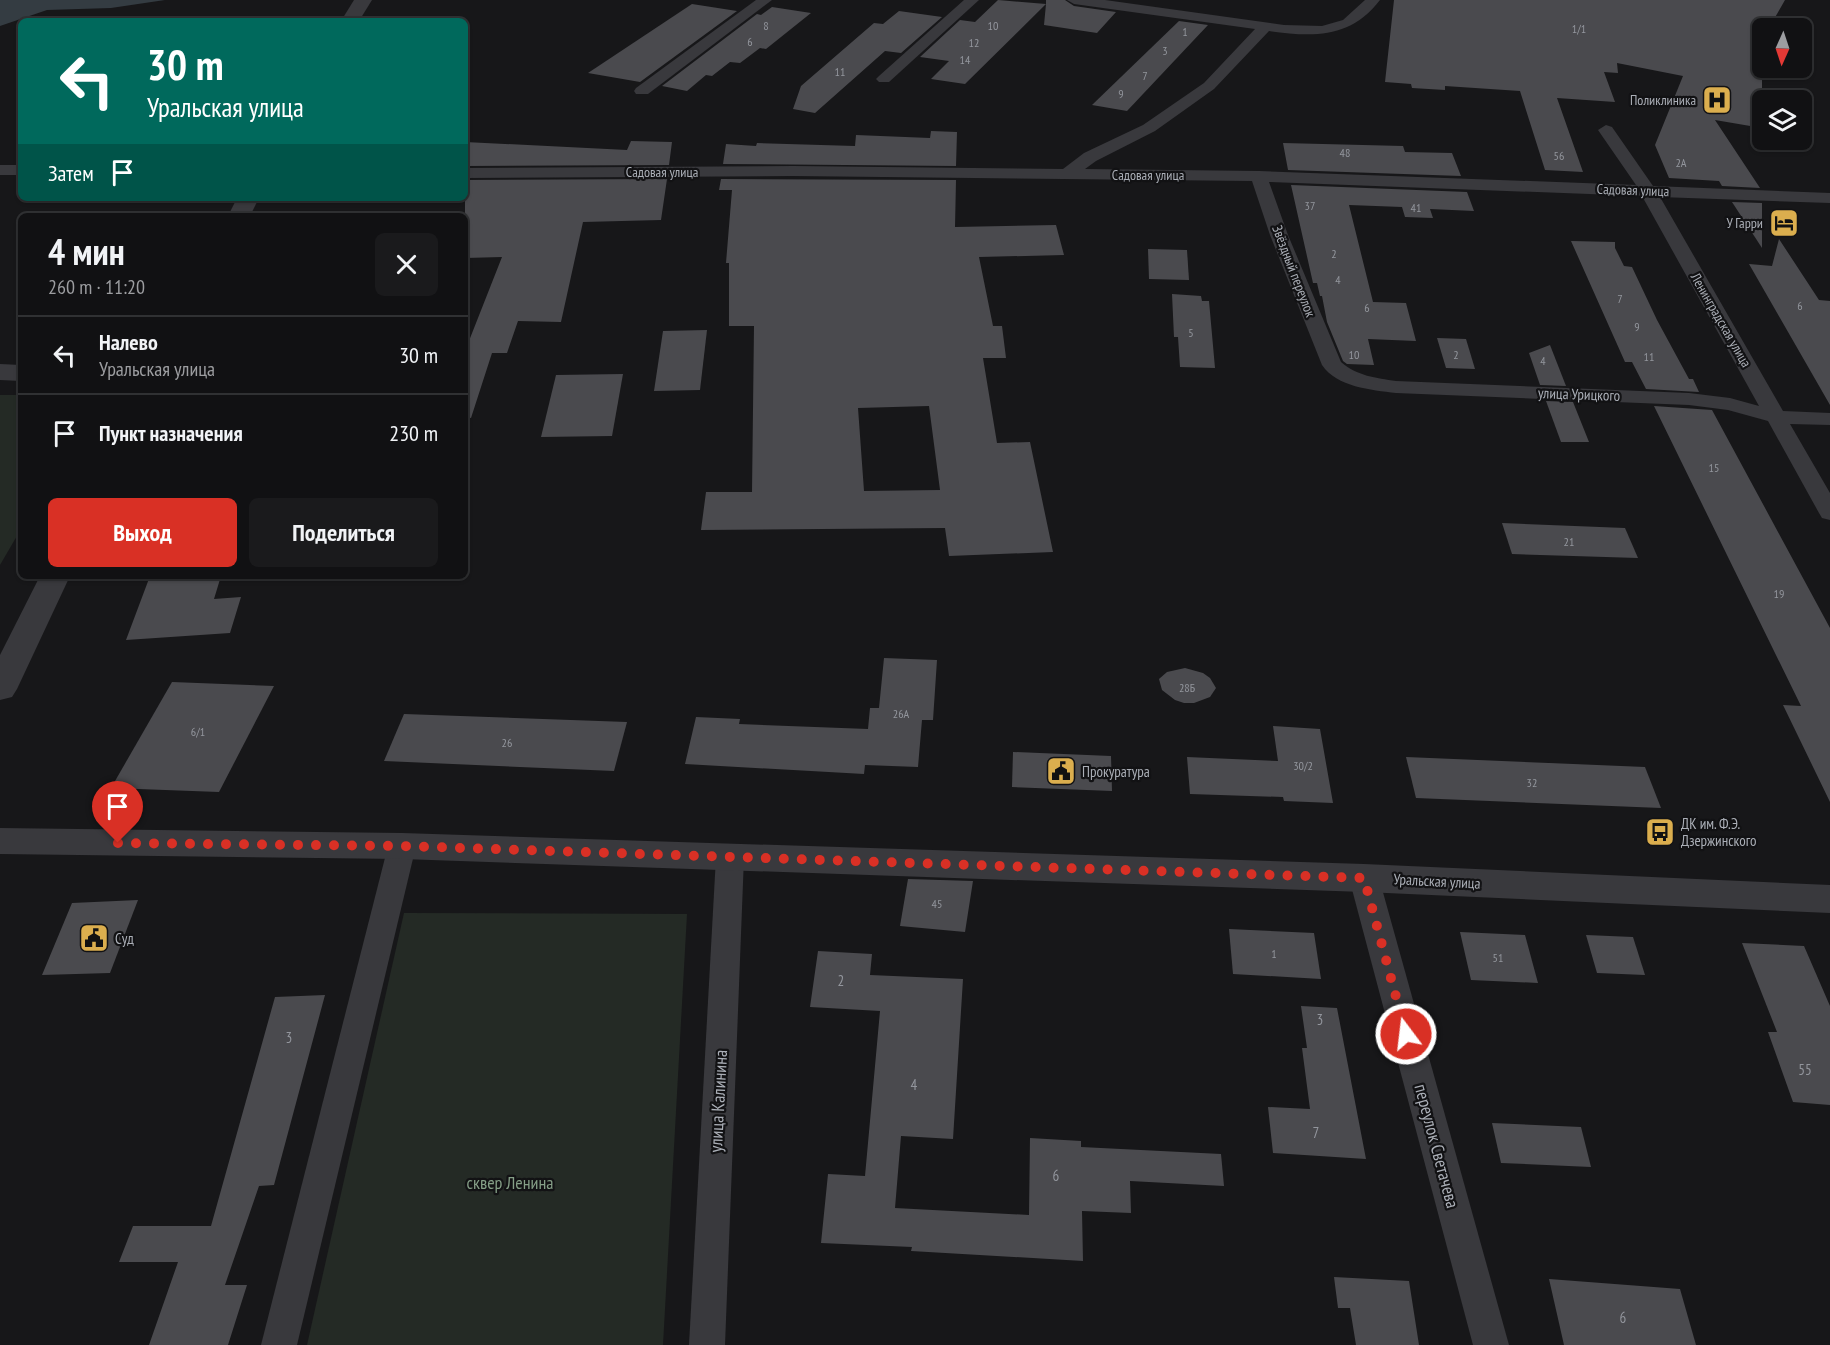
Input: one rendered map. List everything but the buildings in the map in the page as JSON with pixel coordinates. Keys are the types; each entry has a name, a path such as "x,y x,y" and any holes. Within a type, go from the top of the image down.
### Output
{"street":[{"path":"352,18 363,0"},
{"path":"642,91 765,0"},
{"path":"884,79 972,0"},
{"path":"1074,0 1265,27 1322,30 1348,23 1373,0"},
{"path":"1066,175 1090,157 1149,128 1209,86 1265,27"},
{"name":"Ленинградская улица","path":"1606,130 1648,191 1830,513"},
{"path":"0,170 18,170"},
{"name":"Садовая улица","path":"468,173 793,171 1259,176 1830,198"},
{"name":"Звёздный переулок","path":"1259,176 1279,235 1332,365"},
{"name":"улица Урицкого","path":"1332,365 1342,375 1368,384 1689,399 1730,405 1776,417 1830,419"},
{"path":"0,372 18,373"},
{"path":"0,689 54,579"},
{"name":"Уральская улица","path":"0,842 402,846 1364,878 1830,899"},
{"path":"279,1345 402,846"},
{"name":"улица Калинина","path":"707,1345 729,857"},
{"name":"переулок Светачева","path":"1364,878 1491,1345"}],"green space":[{"path":"0,395 18,395 18,534 0,565"},
{"name":"сквер Ленина","path":"404,913 687,914 663,1345 307,1345"}],"shaded area":[{"path":"0,0 165,0 111,8 47,10 0,26"}],"place":[{"name":"Поликлиника","path":"1717,100"},
{"name":"У Гарри","path":"1784,223"},
{"name":"Прокуратура","path":"1061,771"},
{"name":"ДК им. Ф.Э. Дзержинского","path":"1660,832"},
{"name":"Суд","path":"94,938"}],"route":[{"path":"118,843 402,846 1364,878 1406,1034"}]}
